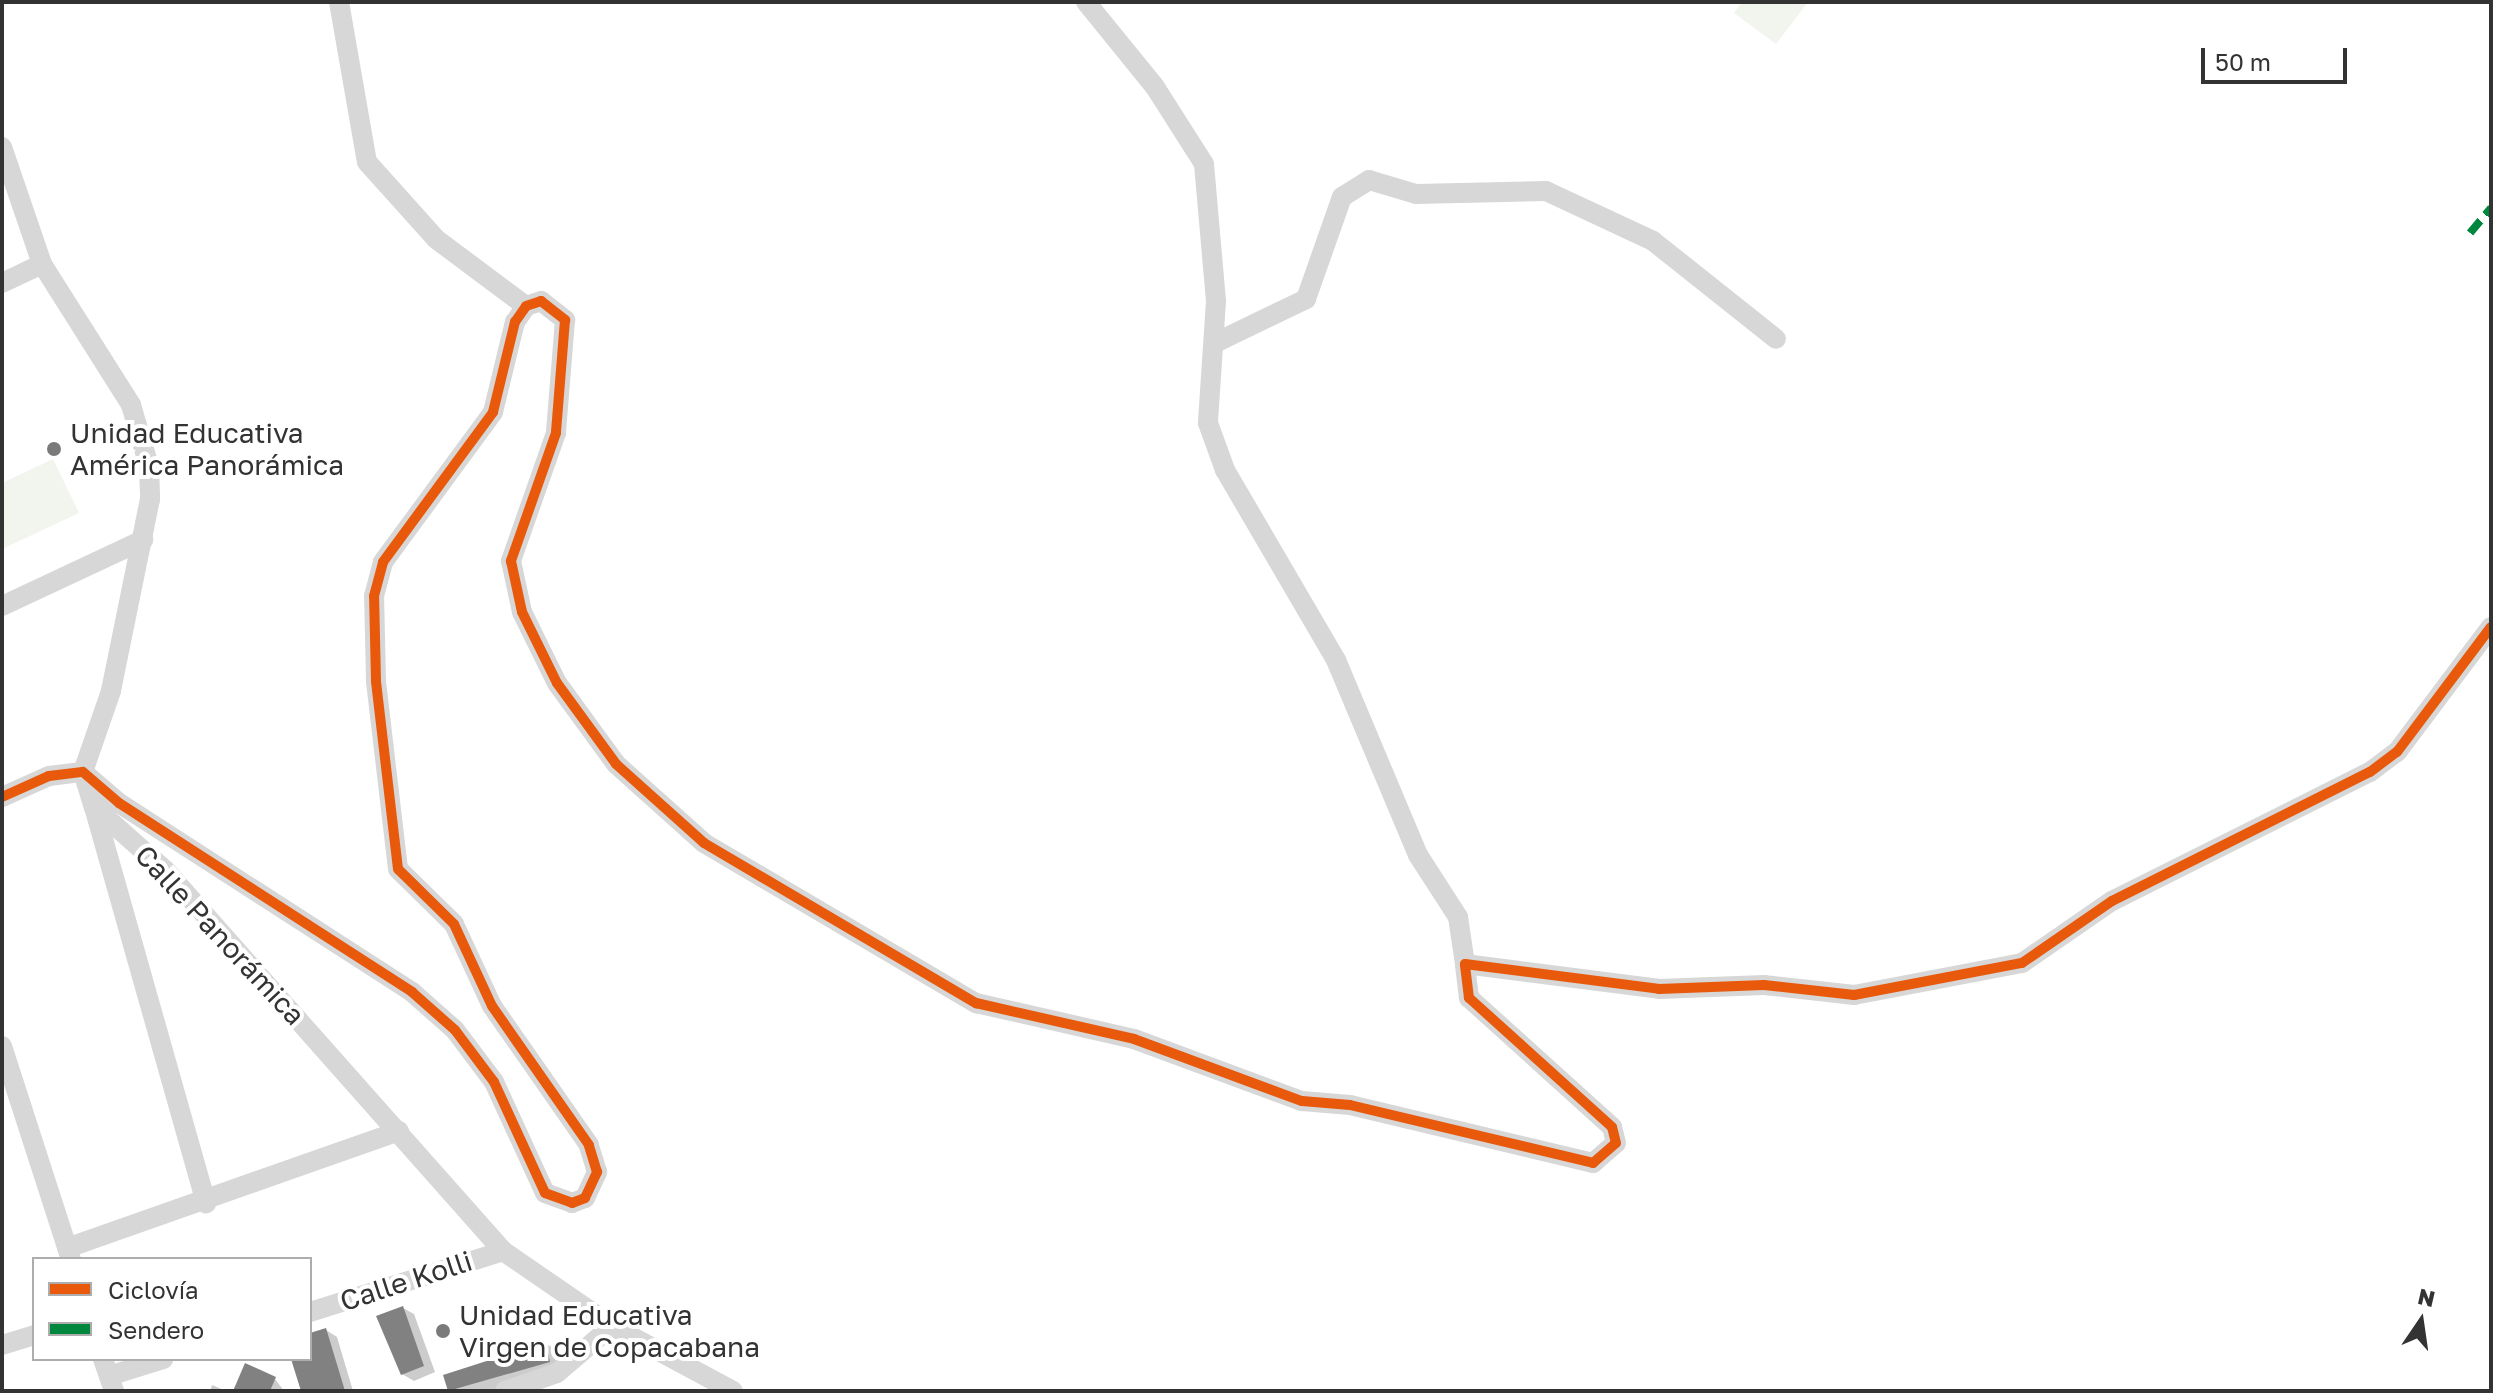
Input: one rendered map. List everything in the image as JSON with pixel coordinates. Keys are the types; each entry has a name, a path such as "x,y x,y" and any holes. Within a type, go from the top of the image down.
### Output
{"street":[{"path":"339,2 367,162 436,239 526,306 555,306 565,320 556,433 511,561 522,612 557,683 616,764 704,843 976,1003 1134,1039 1302,1101 1350,1105 1593,1163 1607,1156 1616,1143 1612,1127 1487,1019 1462,982 1465,964 1458,917 1418,855 1336,660 1225,470 1208,423 1217,342 1204,164 1183,124 1086,2"},
{"path":"2,147 42,264 143,431 150,499 143,540 111,691 83,772 206,1204"},
{"path":"1217,342 1306,299 1342,197 1369,180 1416,194 1546,191 1653,241 1776,339"},
{"path":"2,283 42,264"},
{"path":"2,797 49,776 83,772 119,803 412,992 455,1030 494,1082 545,1193 572,1203 585,1198 597,1172 589,1145 492,1006 454,924 413,892 398,869 376,681 374,596 383,562 493,412 515,322 526,306"},
{"path":"2,606 143,540"},
{"path":"1465,964 1659,989 1764,985 1854,995 2022,963 2112,901 2379,765 2491,627"},
{"name":"Calle Panorámica","path":"94,807 166,871 503,1251 612,1326 733,1391"},
{"path":"2,1046 69,1254 399,1131"},
{"name":"Calle Kolli","path":"312,1311 503,1251"},
{"path":"505,1391 560,1382 612,1326"},
{"path":"2,1345 32,1336"},
{"path":"109,1375 156,1361"}],"shaded area":[{"path":"1742,2 1808,2 1776,44 1734,13"},
{"path":"53,459 79,513 2,549 2,483"}],"building":[{"path":"403,1306 424,1366 401,1375 376,1316"},
{"path":"326,1328 345,1391 301,1391 292,1361 312,1361 312,1332"},
{"path":"546,1342 550,1362 448,1391 443,1375"},
{"path":"245,1363 276,1377 270,1391 233,1391"}],"marked path":[{"path":"2470,233 2491,208"}],"cycle path":[{"path":"2,797 49,776 83,772 119,803 412,992 455,1030 494,1082 545,1193 572,1203 585,1198 597,1172 589,1145 492,1006 454,924 398,869 376,681 374,596 383,562 493,412 515,322 526,306 541,301 565,320 556,433 511,561 522,612 557,683 616,764 704,843 976,1003 1134,1039 1302,1101 1350,1105 1593,1163 1616,1143 1612,1127 1469,998 1465,964 1659,989 1764,985 1854,995 2022,963 2112,901 2370,772 2397,752 2491,627"}],"place":[{"name":"Unidad Educativa América Panorámica","path":"54,449"},
{"name":"Unidad Educativa Virgen de Copacabana","path":"443,1331"}]}
